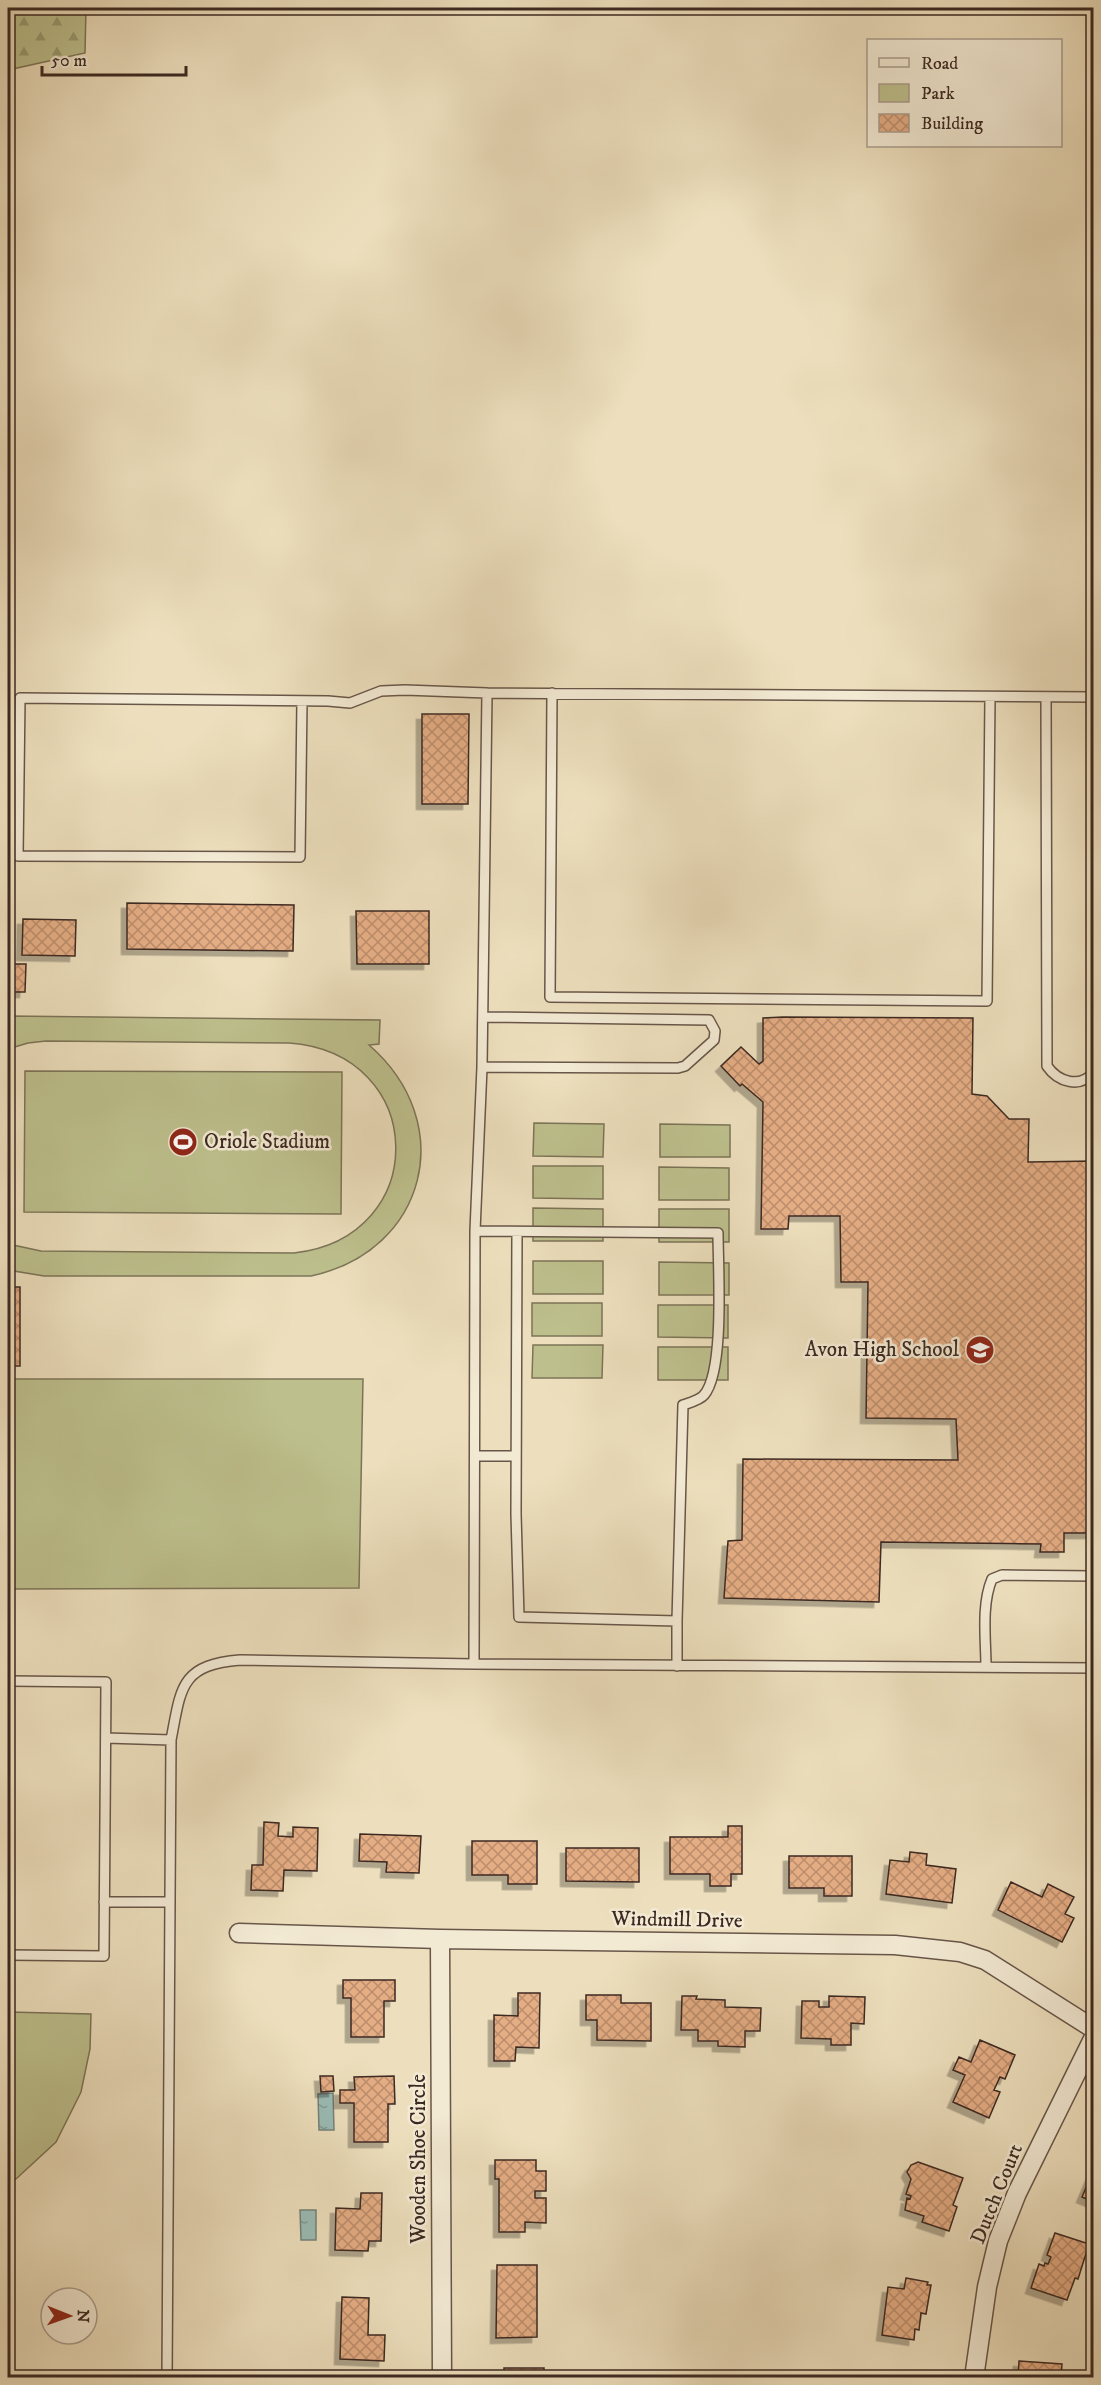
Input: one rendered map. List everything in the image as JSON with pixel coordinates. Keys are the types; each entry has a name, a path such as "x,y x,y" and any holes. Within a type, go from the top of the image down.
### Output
{"street":[{"name":"Windmill Drive","path":"239,1933 440,1940 930,1947 960,1952 985,1960 1094,2029"},
{"name":"Wooden Shoe Circle","path":"440,1940 442,2378"},
{"name":"Dutch Court","path":"974,2378 987,2287 998,2241 1017,2193 1094,2037"}],"lane":[{"path":"302,701 300,857 18,856 20,698 302,701 350,702 381,691 405,690 487,693 1094,698"},
{"path":"474,1664 475,1231 482,1067 487,693"},
{"path":"552,693 550,997 987,1000 990,697"},
{"path":"1046,697 1047,1066 1053,1075 1064,1081 1076,1082 1089,1078 1094,1072"},
{"path":"482,1067 678,1068 685,1066 714,1040 715,1031 709,1020 483,1017"},
{"path":"475,1231 718,1233 718,1310 714,1377 703,1396 683,1406 677,1666"},
{"path":"517,1232 516,1456 519,1617 677,1620"},
{"path":"476,1456 516,1456"},
{"path":"986,1668 988,1588 992,1579 1002,1575 1094,1576"},
{"path":"167,2378 171,1740 178,1702 186,1683 195,1672 215,1662 240,1660 677,1666 1094,1668"},
{"path":"8,1681 106,1682 104,1956 8,1955"},
{"path":"106,1738 171,1740"},
{"path":"104,1902 170,1902"}],"green space":[{"path":"8,8 86,8 85,53 8,70"},
{"path":"8,1016 380,1020 379,1044 369,1045 397,1076 414,1110 421,1146 417,1180 404,1212 382,1240 350,1262 311,1276 44,1276 8,1270 8,1244 41,1251 294,1253 339,1240 371,1215 390,1183 396,1146 388,1110 368,1078 335,1054 289,1043 46,1041 8,1049"},
{"name":"Oriole Stadium","path":"25,1071 342,1072 341,1214 24,1212"},
{"path":"534,1123 604,1124 603,1157 533,1156"},
{"path":"660,1124 730,1125 730,1157 660,1157"},
{"path":"533,1166 603,1166 603,1199 533,1198"},
{"path":"659,1167 729,1168 729,1200 659,1200"},
{"path":"533,1208 603,1209 603,1241 533,1241"},
{"path":"659,1209 729,1209 729,1242 659,1242"},
{"path":"533,1261 603,1261 603,1294 533,1294"},
{"path":"659,1262 729,1263 729,1295 659,1295"},
{"path":"532,1303 602,1303 602,1336 532,1336"},
{"path":"658,1305 728,1305 728,1338 658,1337"},
{"path":"533,1345 603,1345 602,1378 532,1378"},
{"path":"658,1347 728,1347 728,1380 658,1380"},
{"path":"8,1379 363,1379 359,1588 8,1589"},
{"path":"8,2012 91,2014 90,2049 81,2092 56,2142 16,2179 8,2183"}],"water":[{"path":"333,2093 334,2130 319,2130 318,2094"},
{"path":"300,2210 316,2210 316,2240 301,2240"}],"building":[{"path":"422,714 469,714 468,804 422,804"},
{"path":"127,903 294,905 293,951 127,949"},
{"path":"356,911 429,911 429,964 357,964"},
{"path":"23,919 76,920 75,956 22,955"},
{"path":"8,964 26,964 25,992 8,992"},
{"name":"Avon High School","path":"763,1018 973,1018 972,1094 987,1096 1009,1119 1029,1119 1028,1162 1094,1161 1094,1533 1064,1533 1064,1552 1040,1552 1041,1544 881,1542 879,1602 724,1598 728,1541 742,1540 743,1459 958,1460 956,1419 866,1418 868,1282 841,1282 840,1216 789,1216 788,1229 761,1229 763,1102 742,1084 740,1086 721,1066 741,1047 759,1064 763,1061"},
{"path":"8,1287 20,1287 20,1366 8,1366"},
{"path":"264,1822 279,1823 278,1836 293,1837 293,1827 318,1828 317,1871 284,1870 283,1891 251,1890 252,1865 263,1865"},
{"path":"728,1826 742,1826 742,1874 731,1874 731,1886 710,1886 710,1874 670,1874 670,1837 728,1837"},
{"path":"360,1834 421,1836 419,1873 386,1872 387,1862 359,1861"},
{"path":"472,1841 537,1841 537,1884 508,1884 508,1875 472,1875"},
{"path":"566,1848 639,1848 639,1882 566,1881"},
{"path":"910,1852 927,1854 926,1865 956,1869 952,1903 886,1894 890,1860 909,1862"},
{"path":"789,1856 852,1856 852,1896 824,1896 824,1888 789,1888"},
{"path":"1011,1882 1042,1897 1048,1884 1074,1897 1065,1914 1074,1918 1062,1942 998,1910"},
{"path":"343,1980 395,1980 395,2001 384,2001 384,2037 351,2037 351,1998 343,1998"},
{"path":"518,1993 540,1993 539,2048 516,2047 515,2061 494,2061 494,2015 518,2016"},
{"path":"586,1995 621,1995 621,2003 651,2003 651,2041 597,2040 597,2020 586,2020"},
{"path":"682,1996 725,2000 725,2007 761,2008 760,2031 745,2031 745,2047 718,2046 718,2041 698,2041 698,2030 681,2030"},
{"path":"829,1996 865,1997 864,2024 851,2023 851,2045 831,2045 831,2039 801,2038 802,2001 819,2001 819,2007 829,2007"},
{"path":"980,2040 1015,2055 1005,2079 1000,2077 994,2090 1000,2092 989,2118 953,2102 965,2075 953,2070 959,2057 971,2062"},
{"path":"320,2076 333,2076 334,2091 321,2092"},
{"path":"394,2076 395,2104 388,2104 388,2142 354,2142 354,2103 340,2103 340,2090 355,2090 354,2077"},
{"path":"495,2160 536,2160 536,2171 546,2171 546,2191 535,2191 535,2198 546,2198 546,2223 525,2222 525,2232 499,2232 499,2179 495,2179"},
{"path":"918,2162 963,2178 953,2205 957,2207 949,2231 922,2222 924,2216 905,2210 907,2198 910,2199 911,2196 906,2194 911,2179 907,2172 911,2165"},
{"path":"1092,2173 1094,2174 1094,2202 1082,2197"},
{"path":"361,2193 382,2193 381,2241 369,2241 368,2251 335,2250 336,2208 360,2209"},
{"path":"1055,2233 1089,2244 1078,2279 1075,2278 1067,2300 1031,2288 1039,2264 1044,2266 1045,2263 1048,2264 1051,2257 1047,2255"},
{"path":"497,2265 537,2265 537,2337 496,2338"},
{"path":"906,2278 928,2282 927,2285 931,2285 926,2314 921,2313 919,2330 915,2329 914,2340 882,2335 888,2287 904,2289"},
{"path":"342,2297 369,2298 368,2335 385,2335 384,2361 340,2359"},
{"path":"1019,2361 1062,2364 1061,2378 1018,2378"},
{"path":"504,2368 544,2368 544,2378 504,2378"}],"place":[{"name":"Oriole Stadium","path":"183,1142"},
{"name":"Avon High School","path":"980,1350"}]}
